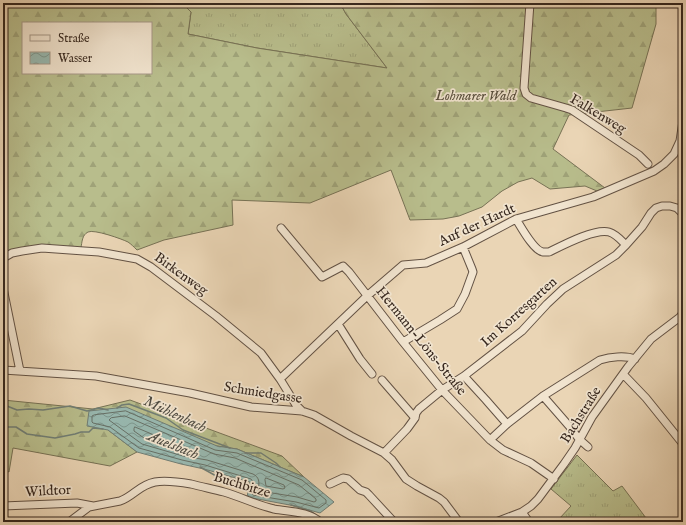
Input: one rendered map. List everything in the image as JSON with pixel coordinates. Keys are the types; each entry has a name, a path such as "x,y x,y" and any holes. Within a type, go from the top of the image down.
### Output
{"street":[{"name":"Falkenweg","path":"530,3 524,88 526,94 531,98 572,110 639,155 648,164"},
{"name":"Auf der Hardt","path":"280,379 367,296 402,265 426,264 463,247 516,219 593,198 654,171 674,154 680,141 683,121"},
{"name":"Im Korresgarten","path":"384,453 402,435 415,418 419,409 442,390 464,376 522,331 563,289 616,255 642,227 656,208 670,206 677,208 683,214"},
{"path":"516,219 529,239 538,250 543,252 550,252 599,231 614,234 626,245"},
{"name":"Hermann-Löns-Straße","path":"281,228 322,277 343,266 349,272 442,390 490,440 503,450 531,463 554,479"},
{"path":"403,342 457,309 465,294 473,272 463,247"},
{"name":"Birkenweg","path":"3,260 5,257 12,254 42,248 99,252 137,259 151,267 261,353 280,379 296,405 302,411"},
{"path":"3,288 20,372"},
{"name":"Bachstraße","path":"496,522 522,512 538,499 554,479 575,448 592,417 634,359 651,339 682,317"},
{"path":"338,324 360,359 372,374"},
{"path":"490,440 507,424 542,396 600,360 629,357 634,359"},
{"name":"Schmiedgasse","path":"3,370 96,376 190,393 251,407 302,411 314,415 384,453 392,460 406,479 444,502 459,522"},
{"path":"623,374 646,398 683,444"},
{"path":"464,376 507,424"},
{"path":"382,380 415,418"},
{"path":"542,396 579,439 588,447"},
{"path":"330,484 343,478 348,479 360,490 366,492 394,522"},
{"name":"Buchbitze","path":"69,522 89,507 120,501 146,484 162,482 178,482 207,487 274,509 300,513 317,519 320,522"},
{"name":"Wildtor","path":"3,506 77,503 93,506"},
{"path":"522,512 529,522"}],"green space":[{"name":"Lohmarer Wald","path":"3,3 182,3 191,12 188,34 257,48 387,68 346,14 340,3 656,3 656,24 632,108 569,115 553,149 605,188 597,191 585,186 550,189 532,178 518,182 502,191 482,207 459,216 443,219 410,220 391,170 310,203 232,200 233,225 164,240 137,250 125,241 91,231 85,235 81,248 53,246 19,248 3,254"},
{"path":"182,3 340,3 346,14 387,68 257,48 188,34 191,12"},
{"path":"3,400 93,409 130,400 282,456 304,477 237,449 108,430 137,452 110,466 13,448 9,472 3,469"},
{"path":"577,455 613,491 622,486 649,522 561,522 559,519 571,506 551,489"}],"water":[{"path":"126,407 217,446 237,449 304,477 334,502 320,513 295,506 247,497 250,482 137,452 108,430 87,426 89,411"}],"waterway":[{"name":"Mühlenbach","path":"3,403 17,410 43,410 70,406 87,411 99,408 108,410"},
{"name":"Mühlenbach","path":"117,408 122,405 129,404 166,418 183,430 230,448"},
{"name":"Auelsbach","path":"3,427 16,427 27,434 55,438 81,432 89,432 93,428 103,429"},
{"name":"Mühlenbach","path":"245,453 261,453 280,467"},
{"name":"Auelsbach","path":"200,467 218,477 238,479"},
{"name":"Auelsbach","path":"291,505 311,511 317,516"},
{"name":"Auelsbach","path":"322,519 326,522"}]}
